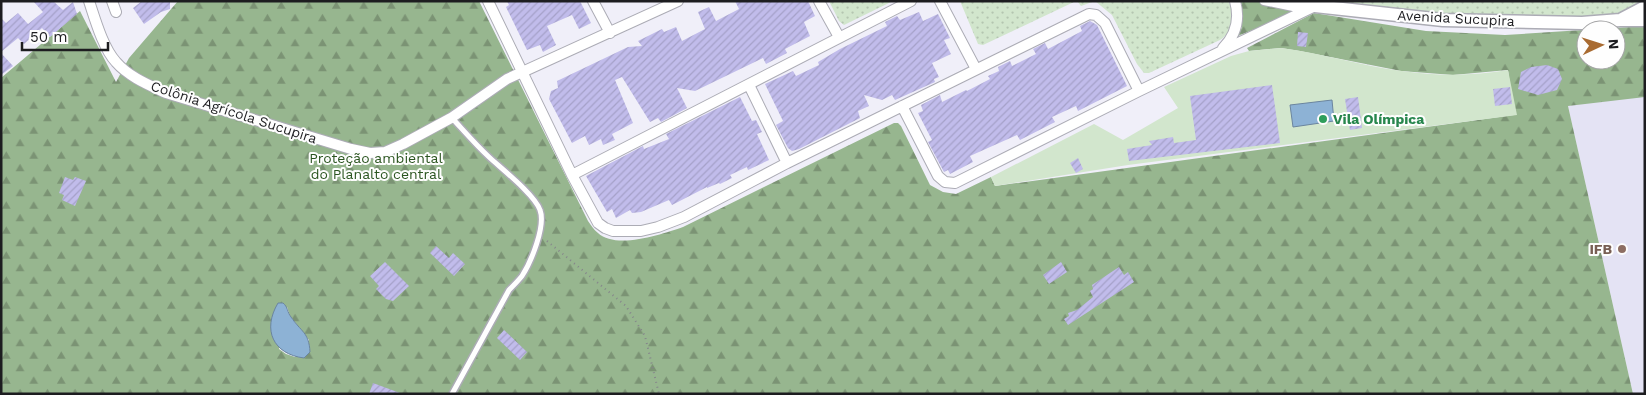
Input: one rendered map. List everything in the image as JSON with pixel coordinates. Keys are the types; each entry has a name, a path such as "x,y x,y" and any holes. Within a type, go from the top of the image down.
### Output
{"street":[{"name":"Colônia Agrícola Sucupira","path":"89,1 106,46 115,62 142,82 166,93 350,149 370,153 385,152 403,144 451,118 507,79 678,1"},
{"path":"112,1 116,12"},
{"path":"488,1 572,175 598,223 613,231 641,231 658,228 684,217 787,163 1089,14 1096,15 1105,23 1139,91"},
{"path":"593,1 610,33"},
{"path":"820,1 839,37"},
{"path":"572,175 911,1"},
{"path":"940,1 976,69"},
{"path":"1219,52 1234,34 1237,18 1235,1"},
{"path":"1264,1 1311,8"},
{"name":"Avenida Sucupira","path":"1292,1 1311,8 1443,20 1576,23"},
{"path":"902,106 938,176 945,182 955,184 1139,91 1311,8"},
{"name":"Avenida Sucupira","path":"1620,20 1645,8"},
{"name":"Avenida Sucupira","path":"1626,20 1645,20"},
{"path":"749,85 787,163"}],"lane":[{"path":"451,118 537,205 542,219 532,258 522,276 509,290 452,394"}],"path":[{"path":"539,234 626,306 645,336 659,394"}],"shaded area":[{"name":"IFB","path":"1645,94 1645,393 1633,394 1568,106"}],"green space":[{"name":"Proteção ambiental do Planalto central","path":"178,1 479,1 588,221 597,232 606,238 628,240 640,239 683,227 894,123 898,123 901,126 930,185 943,192 956,194 991,177 995,186 1514,115 1508,70 1453,75 1401,71 1281,48 1249,51 1247,48 1314,13 1426,31 1505,35 1576,30 1576,70 1626,70 1626,27 1645,26 1645,97 1568,106 1633,394 1,394 1,78 80,11 116,82 129,58","holes":["287,307 290,316 309,340 295,357 279,349"]},
{"path":"829,1 893,1 844,25 839,21"},
{"path":"960,1 1076,1 983,45 978,44"},
{"path":"1077,1 1095,1 1081,6"},
{"path":"1095,1 1228,1 1233,11 1233,22 1231,28 1220,40 1149,73 1144,73 1137,64 1112,15"},
{"path":"1238,1 1256,1 1301,10 1238,36 1242,27 1242,5"},
{"path":"1347,1 1645,1 1645,4 1613,16 1598,17 1447,17 1354,7"},
{"name":"Vila Olímpica","path":"1281,48 1415,73 1468,74 1508,70 1517,115 1128,165 995,186 991,177 1094,124 1123,140 1178,108 1164,87 1231,56 1249,51"}],"water":[{"path":"1332,100 1334,121 1293,127 1290,105"},
{"path":"278,303 285,305 308,340 310,352 304,358 285,352 273,339 271,322"}],"building":[{"path":"33,1 53,1 63,10 73,2 77,14 50,37 42,28 24,44 18,38 1,52 1,18 6,23 18,13 28,24 43,12"},
{"path":"142,1 170,1 170,9 161,12 144,24 133,8"},
{"path":"507,1 580,1 591,23 579,29 572,15 547,26 556,45 543,52 540,45 527,50 506,7 509,5"},
{"path":"735,1 808,1 815,16 804,22 810,36 785,49 787,53 766,64 763,58 695,91 677,88 687,108 661,122 658,118 650,122 622,77 615,80 633,123 612,134 615,140 603,145 601,139 589,145 585,136 572,143 549,99 551,91 558,88 557,81 628,47 642,46 638,41 662,29 664,32 676,27 682,41 705,29 698,12 709,7 716,21 739,9"},
{"path":"919,12 923,21 938,14 950,38 944,40 951,54 932,63 939,77 934,79 935,82 895,100 892,95 882,100 864,95 869,106 858,111 860,118 799,149 792,151 788,148 776,125 783,121 765,84 793,71 796,76 819,65 818,62 840,49 887,26 885,22 897,16 900,20"},
{"path":"1090,21 1097,25 1127,86 1078,111 1076,106 1052,117 1055,122 1020,140 1017,135 970,156 973,162 950,174 948,170 944,172 928,142 932,140 918,113 923,111 921,105 940,95 942,102 967,91 990,79 988,76 999,71 998,67 1010,61 1012,66 1036,54 1033,49 1045,43 1048,49 1082,31 1080,26"},
{"path":"1298,32 1308,33 1306,47 1297,46"},
{"path":"1,53 13,66 1,75"},
{"path":"1547,65 1558,69 1562,79 1557,90 1538,95 1518,89 1521,72 1531,67"},
{"path":"1272,85 1280,143 1129,161 1127,149 1152,145 1149,141 1173,137 1174,143 1196,140 1190,96"},
{"path":"1510,87 1512,104 1495,106 1493,89"},
{"path":"740,97 752,121 756,120 762,132 757,134 769,160 748,170 747,167 730,175 732,178 720,184 707,187 672,205 669,200 641,212 632,213 630,210 616,218 612,209 607,212 586,176 643,146 644,149 669,139 666,134"},
{"path":"1358,97 1362,128 1350,130 1345,99"},
{"path":"1078,158 1083,169 1076,173 1070,163"},
{"path":"65,177 73,180 75,177 86,181 75,206 62,200 64,195 59,193"},
{"path":"436,246 449,258 453,253 465,264 454,276 430,253"},
{"path":"385,262 409,286 393,301 386,299 376,289 379,286 370,276"},
{"path":"1061,262 1067,272 1049,284 1043,275"},
{"path":"1119,267 1124,275 1128,272 1134,282 1068,325 1064,319 1069,316 1068,313 1077,310 1093,297 1090,291 1093,289 1092,285"},
{"path":"504,330 527,352 520,360 497,338"},
{"path":"373,383 400,393 400,394 369,394"}],"place":[{"name":"Vila Olímpica","path":"1323,119"},
{"name":"IFB","path":"1622,249"}]}
